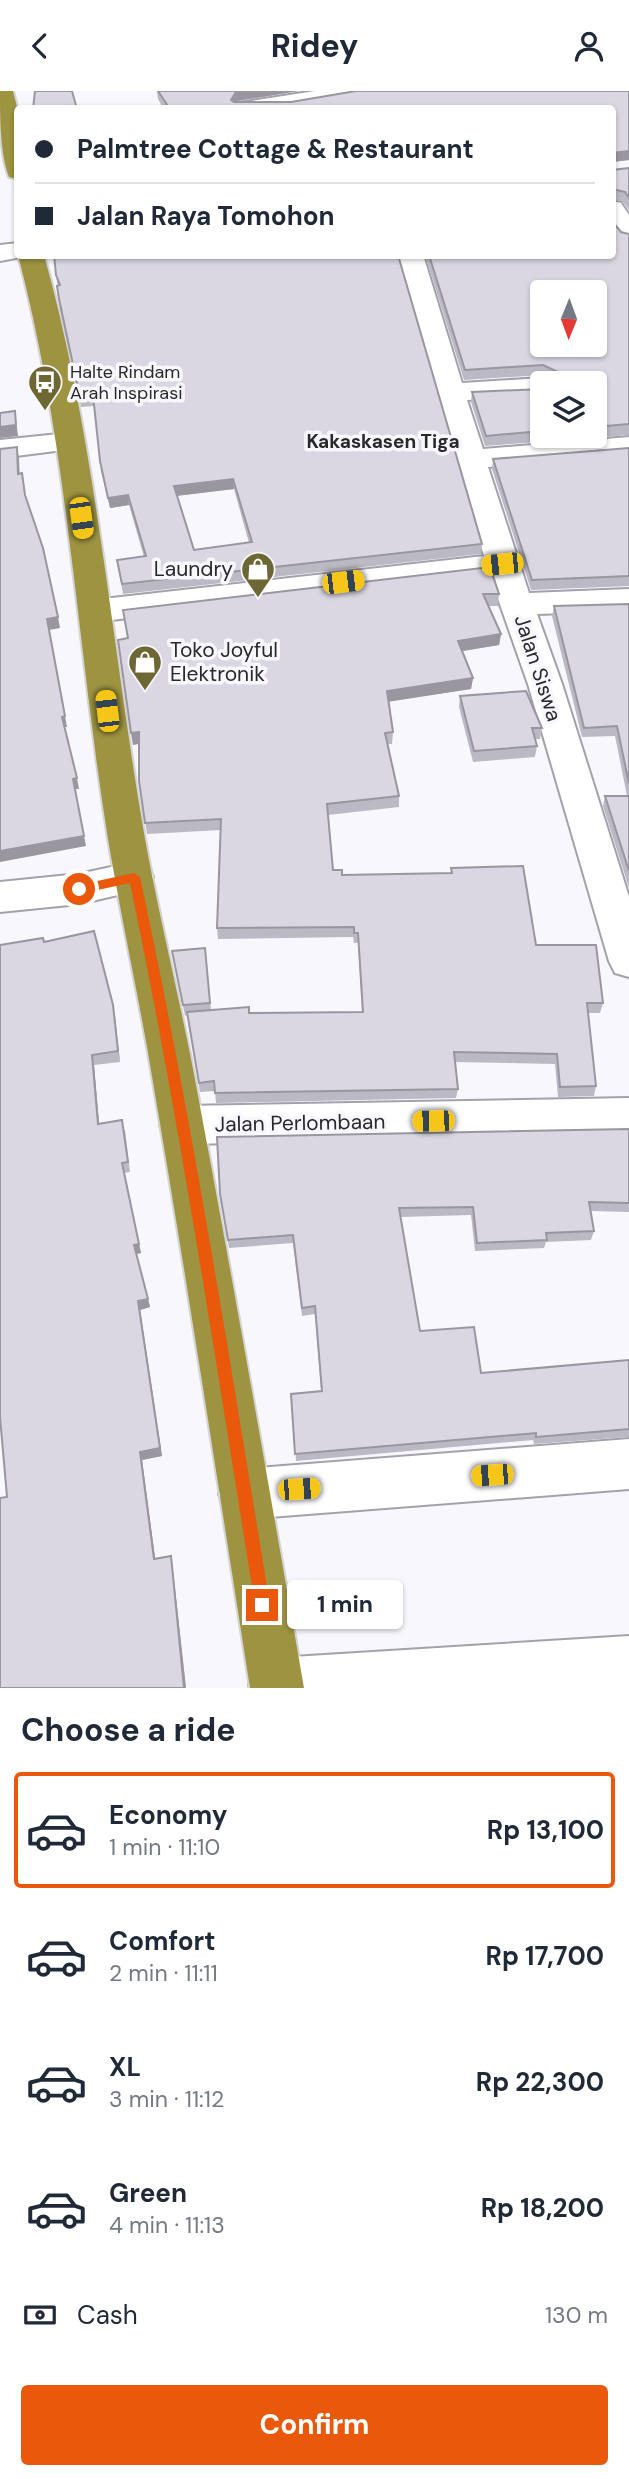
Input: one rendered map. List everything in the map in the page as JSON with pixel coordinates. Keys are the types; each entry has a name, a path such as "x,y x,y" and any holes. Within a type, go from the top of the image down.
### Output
{"highway":[{"path":"2,91 12,156"},
{"path":"32,259 43,299 69,442 110,736 182,1125 277,1687"}],"street":[{"path":"278,105 351,96"},
{"path":"616,214 629,234"},
{"name":"Jalan Siswa","path":"411,259 502,564 545,684 629,961"},
{"path":"451,393 530,388"},
{"path":"0,449 69,442"},
{"path":"471,459 629,446"},
{"path":"94,611 502,564"},
{"path":"517,604 629,600"},
{"path":"0,898 79,889 134,877"},
{"name":"Jalan Perlombaan","path":"182,1125 629,1117"},
{"path":"244,1494 629,1464"},
{"path":"277,1687 629,1663"}],"building":[{"path":"35,91 72,91 76,105 33,105"},
{"path":"158,91 242,91 236,92 231,100 291,102 356,91 629,91 629,151 616,153 616,105 167,105"},
{"path":"629,168 629,198 625,192 616,190 616,170"},
{"path":"616,226 621,232 629,234 629,424 607,426 607,371 556,371 543,365 465,370 430,259 616,259"},
{"path":"54,259 399,259 482,544 122,584 117,560 146,556 128,495 108,498 100,461 93,395 80,397 59,299 57,286 60,285","holes":["233,479 252,542 194,550 174,486"]},
{"path":"530,390 530,432 486,436 472,392"},
{"path":"15,411 16,425 0,427 0,413"},
{"path":"17,447 18,474 22,473 25,495 43,548 58,617 47,619 65,716 62,717 77,778 73,779 84,836 0,851 0,449"},
{"path":"629,448 629,576 532,580 493,459"},
{"path":"490,567 499,594 483,594 501,634 458,641 473,678 387,691 393,732 385,733 399,796 327,804 333,870 342,870 342,875 452,873 451,868 523,866 536,945 596,945 603,1003 587,1003 596,1086 560,1087 557,1054 454,1052 458,1089 215,1093 214,1081 199,1083 187,1012 249,1007 249,1013 363,1012 358,933 354,933 354,927 217,928 221,819 145,823 139,781 139,732 131,733 118,640 128,638 123,610"},
{"path":"629,604 629,784 617,726 584,728 554,606"},
{"path":"526,691 542,728 532,728 537,746 474,751 460,696"},
{"path":"605,796 629,796 629,871"},
{"path":"94,931 113,1005 118,1051 92,1055 98,1124 122,1120 128,1162 122,1163 139,1244 134,1245 148,1299 138,1301 160,1448 140,1452 154,1559 171,1556 184,1688 0,1688 0,1498 7,1497 0,1417 0,945 43,938 44,942"},
{"path":"205,948 210,1003 183,1005 172,951"},
{"path":"629,1129 629,1203 589,1202 594,1231 546,1233 547,1240 477,1243 473,1207 399,1208 420,1331 474,1327 481,1373 629,1360 629,1429 536,1437 536,1433 295,1454 291,1394 322,1391 315,1306 302,1308 293,1235 228,1240 220,1194 217,1137"}],"place":[{"name":"Halte Rindam Arah Inspirasi","path":"45,412"},
{"name":"Laundry","path":"258,599"},
{"name":"Toko Joyful Elektronik","path":"145,692"}],"district":[{"name":"Kakaskasen Tiga","path":"383,441"}],"route":[{"path":"79,889 134,877 154,968 204,1247 262,1605"}]}
